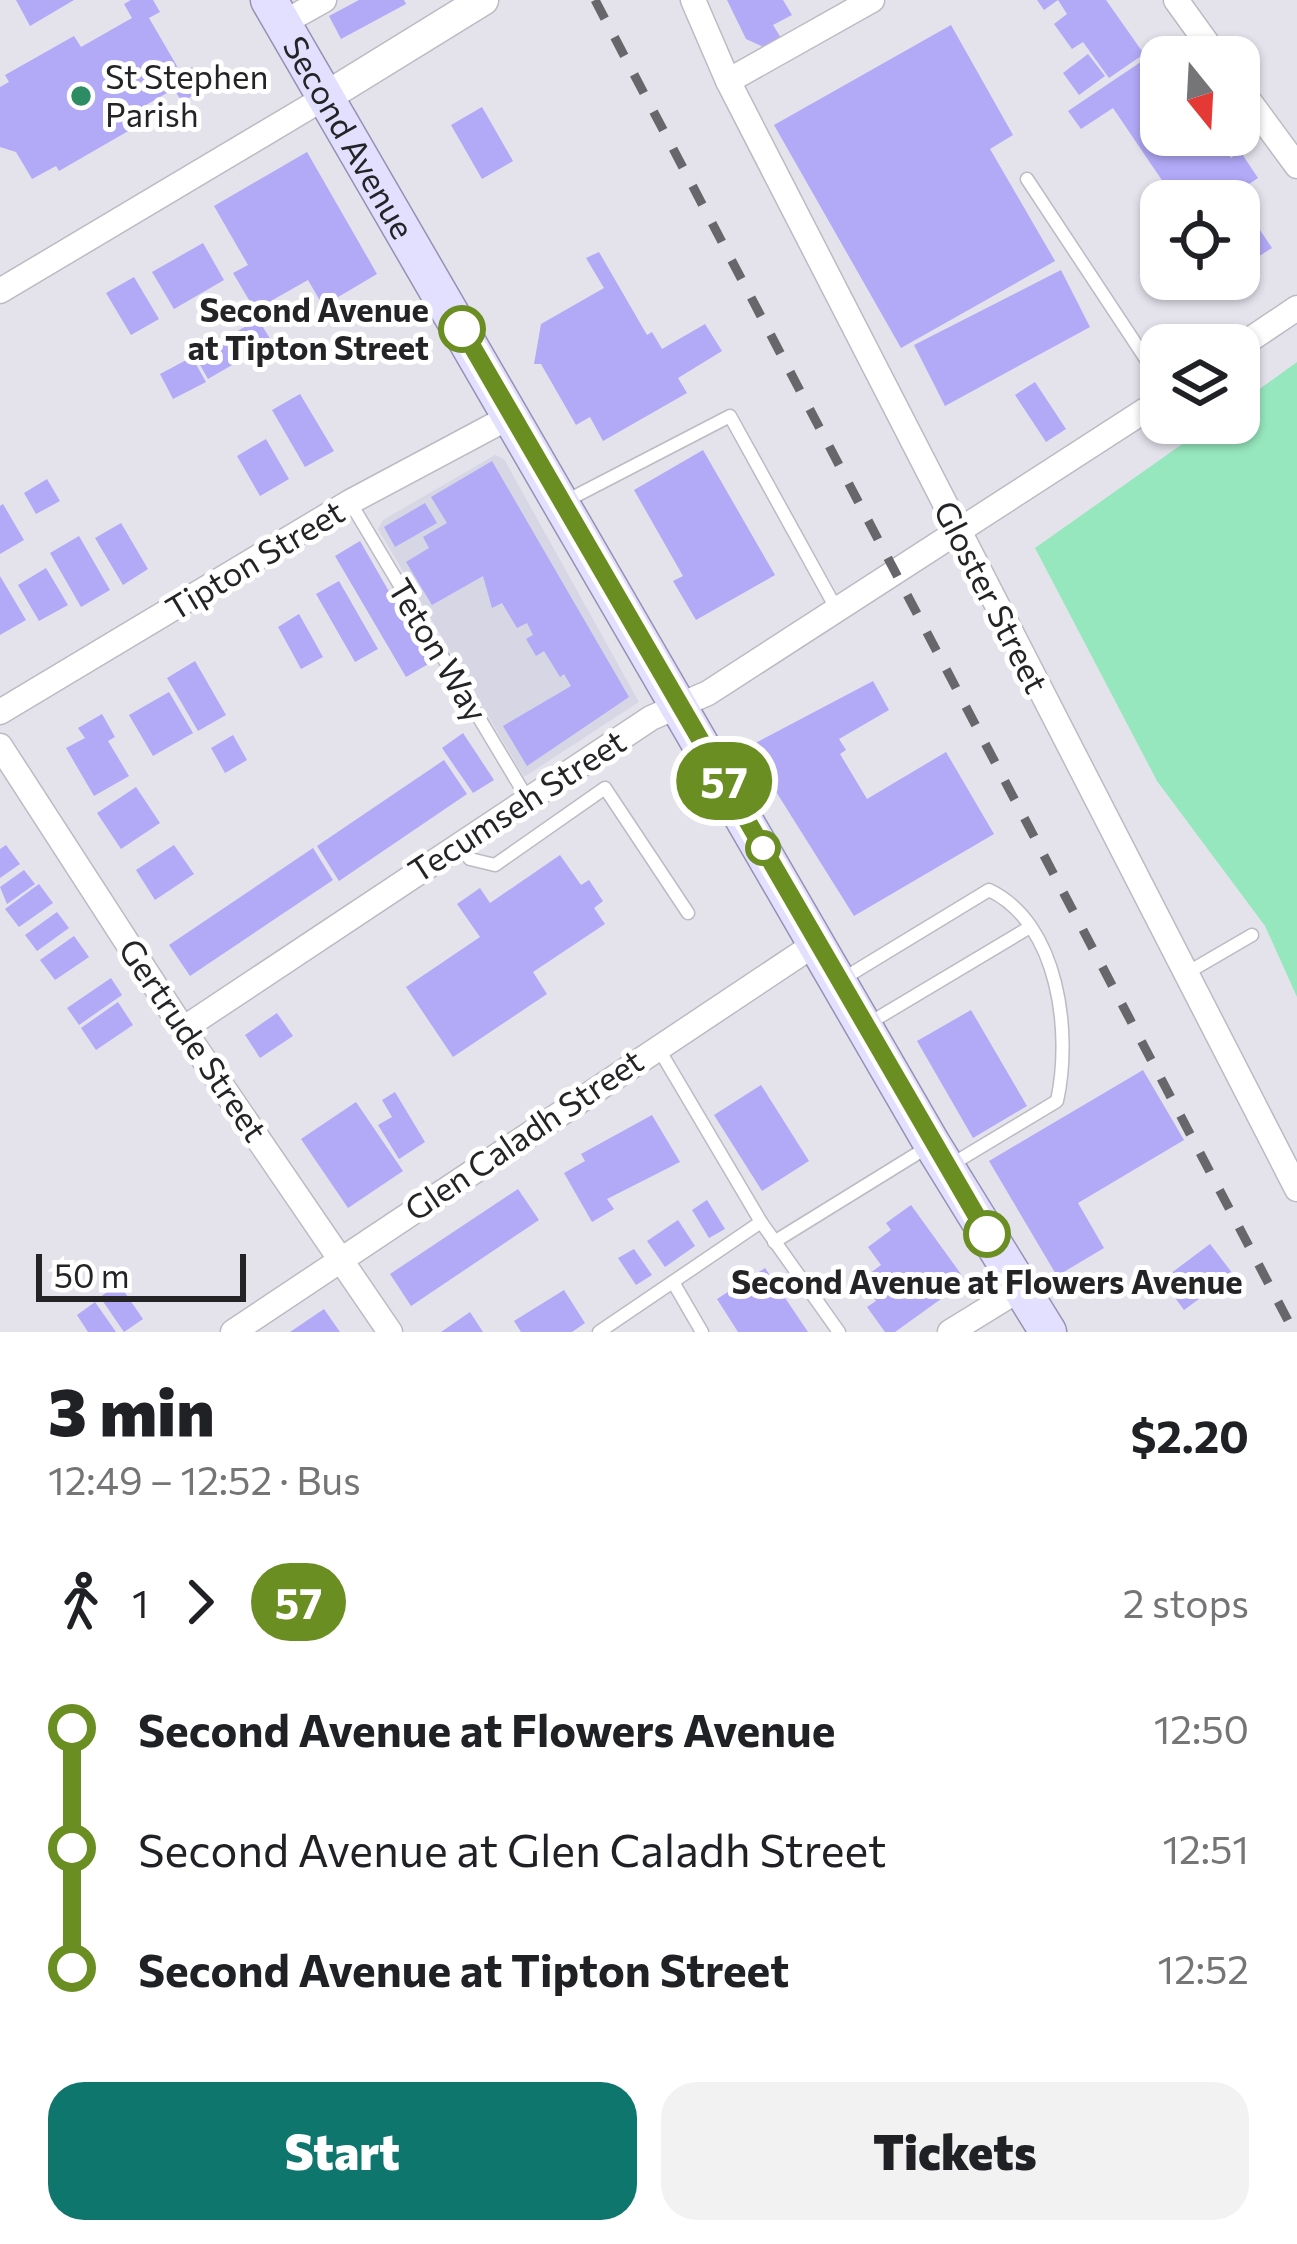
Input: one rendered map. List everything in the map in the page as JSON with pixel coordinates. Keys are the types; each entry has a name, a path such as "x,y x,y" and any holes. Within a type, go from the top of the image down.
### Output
{"main road":[{"name":"Second Avenue","path":"276,12 939,1156 1048,1332"}],"street":[{"path":"276,12 324,0"},
{"path":"0,291 483,0"},
{"name":"Gloster Street","path":"693,0 728,82 1297,1189"},
{"path":"728,82 872,0"},
{"path":"1175,0 1202,36"},
{"path":"1260,116 1297,166"},
{"path":"1260,333 1297,308"},
{"name":"Tecumseh Street","path":"183,1029 527,797 651,718 682,707 1140,414"},
{"name":"Tipton Street","path":"0,712 350,502 513,415"},
{"name":"Gertrude Street","path":"0,746 183,1029 391,1332"},
{"name":"Glen Caladh Street","path":"233,1332 818,942"},
{"path":"950,1332 1020,1289"}],"lane":[{"path":"1027,179 1140,350"},
{"path":"563,503 730,416 837,610"},
{"name":"Teton Way","path":"350,502 527,797"},
{"path":"586,760 688,914"},
{"path":"458,844 470,859 495,865 605,788"},
{"path":"774,1243 939,1156 1058,1101 1062,1079 1051,965 1018,907 988,890 839,981"},
{"path":"865,1026 1030,927"},
{"path":"1184,974 1252,935"},
{"path":"657,1046 774,1243 839,1332"},
{"path":"598,1332 761,1222"},
{"path":"673,1282 702,1332"}],"shaded area":[{"path":"495,455 504,459 639,702 524,777 378,529 383,520"}],"green space":[{"path":"1297,362 1297,997 1265,926 1157,781 1035,548 1182,444 1260,444 1260,389"}],"building":[{"path":"16,0 74,0 30,26"},
{"name":"St Stephen Parish","path":"153,0 160,12 149,18 181,73 192,67 204,89 182,102 174,89 123,118 130,130 59,171 56,166 32,179 16,152 0,147 0,87 9,82 5,75 74,36 81,47 132,18 124,4"},
{"path":"359,0 404,0 406,4 341,39 329,16"},
{"path":"727,0 783,0 792,15 773,25 783,41 768,49 746,39"},
{"path":"1037,0 1058,0 1044,10"},
{"path":"1058,0 1106,0 1140,48 1140,57 1109,78 1083,42 1072,49 1054,24 1067,14"},
{"path":"951,25 1013,135 990,149 1055,261 901,348 774,125"},
{"path":"1088,54 1105,76 1079,95 1063,73"},
{"path":"1140,63 1140,148 1113,108 1081,129 1068,111"},
{"path":"482,107 513,161 482,179 451,125"},
{"path":"307,152 377,274 323,306 308,280 255,310 233,273 248,265 214,206"},
{"path":"1146,156 1243,156 1258,178 1255,180 1162,180"},
{"path":"1260,230 1272,248 1260,256"},
{"path":"203,243 224,280 174,309 152,272"},
{"path":"599,252 647,335 652,332 662,349 705,324 722,351 678,378 687,393 603,441 590,417 576,425 541,364 534,364 541,324 604,288 586,258"},
{"path":"1061,270 1090,327 945,406 914,345"},
{"path":"134,277 159,319 131,335 106,293"},
{"path":"258,319 272,342 208,379 195,356"},
{"path":"192,357 206,382 173,399 160,374"},
{"path":"1035,382 1066,429 1046,442 1015,395"},
{"path":"300,394 334,451 305,467 272,410"},
{"path":"266,439 289,479 260,496 237,456"},
{"path":"703,450 775,575 696,620 673,581 683,576 634,490"},
{"path":"492,461 629,697 527,766 503,726 571,686 564,674 560,677 544,651 536,656 526,639 533,635 527,623 517,628 502,603 492,608 483,576 432,605 406,562 429,548 423,537 447,523 431,497"},
{"path":"47,479 60,501 36,514 24,493"},
{"path":"425,503 437,523 395,547 384,527"},
{"path":"3,504 24,540 0,554 0,506"},
{"path":"121,523 148,569 123,585 95,538"},
{"path":"79,536 110,590 81,607 50,553"},
{"path":"360,541 430,663 406,677 335,556"},
{"path":"46,568 68,605 39,621 18,585"},
{"path":"0,576 26,620 0,635"},
{"path":"339,581 378,649 355,662 316,594"},
{"path":"299,614 323,657 301,669 278,627"},
{"path":"195,661 226,715 198,731 167,678"},
{"path":"873,681 889,710 839,739 846,750 840,754 867,799 946,752 994,834 854,916 748,747"},
{"path":"169,692 193,733 153,756 129,715"},
{"path":"102,714 115,737 108,741 129,776 94,796 66,748 85,738 78,728"},
{"path":"463,733 494,780 473,793 442,748"},
{"path":"233,735 247,760 225,773 211,748"},
{"path":"444,760 467,794 339,881 317,846"},
{"path":"136,787 160,823 121,849 97,813"},
{"path":"6,845 20,864 0,878 0,849"},
{"path":"174,845 194,874 155,900 136,870"},
{"path":"313,848 333,880 190,976 169,945"},
{"path":"560,855 581,885 589,880 603,901 594,908 605,924 533,972 547,994 453,1057 406,987 480,937 457,904 480,888 490,903"},
{"path":"24,870 35,884 7,904 0,887"},
{"path":"39,884 53,903 19,927 5,909"},
{"path":"57,912 69,928 37,951 25,935"},
{"path":"74,936 89,957 55,980 40,960"},
{"path":"111,978 122,995 79,1025 67,1008"},
{"path":"118,1002 133,1025 96,1050 81,1028"},
{"path":"971,1010 1027,1106 973,1138 917,1041"},
{"path":"277,1013 293,1036 260,1058 245,1035"},
{"path":"1143,1070 1184,1140 1078,1203 1104,1248 1057,1276 989,1161"},
{"path":"761,1085 809,1161 762,1191 714,1115"},
{"path":"395,1092 425,1142 399,1159 378,1125 392,1117 382,1100"},
{"path":"356,1102 403,1171 348,1208 301,1139"},
{"path":"652,1115 680,1162 607,1199 614,1209 592,1222 564,1173 585,1161 581,1154"},
{"path":"518,1189 539,1220 411,1306 390,1274"},
{"path":"707,1200 725,1229 709,1238 692,1210"},
{"path":"911,1205 966,1281 895,1332 885,1332 867,1307 876,1301 861,1280 881,1265 868,1247 891,1230 886,1223"},
{"path":"678,1220 695,1246 665,1267 647,1241"},
{"path":"1210,1244 1233,1274 1184,1310 1162,1280"},
{"path":"634,1249 652,1275 636,1285 618,1258"},
{"path":"765,1268 808,1332 738,1332 717,1299"},
{"path":"119,1284 143,1319 124,1332 100,1297"},
{"path":"564,1290 585,1323 572,1332 521,1332 514,1321"},
{"path":"95,1302 116,1332 88,1332 77,1315"},
{"path":"324,1309 340,1332 290,1332"},
{"path":"470,1312 483,1332 441,1332"}],"railway":[{"path":"595,0 1294,1332"}],"bus line":[{"name":"57","path":"462,329 987,1234"}],"place":[{"name":"St Stephen Parish","path":"81,96"},
{"name":"Second Avenue at Tipton Street","path":"462,329"},
{"name":"Second Avenue at Flowers Avenue","path":"987,1234"}]}
